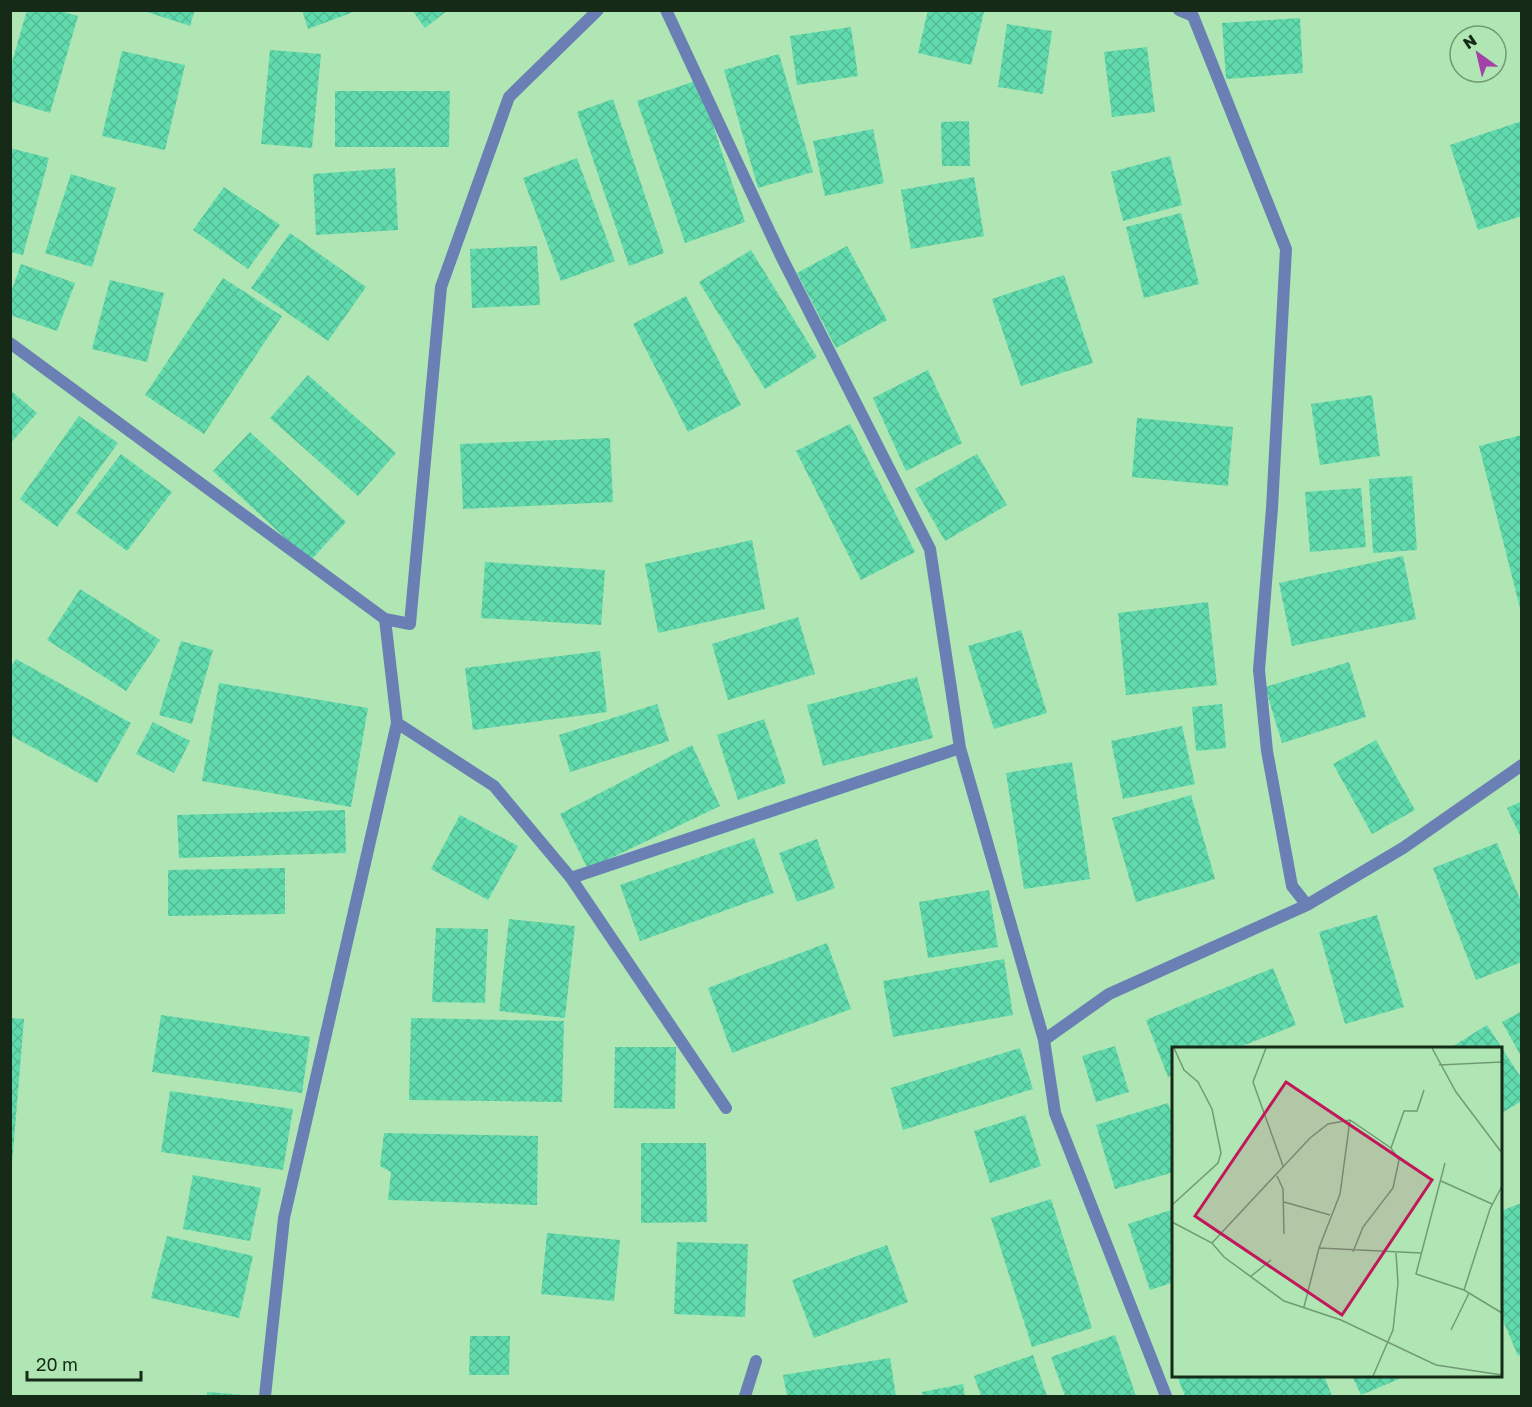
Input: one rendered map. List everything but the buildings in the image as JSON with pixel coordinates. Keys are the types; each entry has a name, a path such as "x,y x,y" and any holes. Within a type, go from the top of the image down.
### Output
{"street":[{"path":"10,343 385,620 410,624 441,287 510,97 598,10"},
{"path":"666,10 781,256 930,549 960,748 1044,1040 1056,1113 1166,1396"},
{"path":"1179,10 1194,16 1286,249 1272,508 1259,670 1268,751 1293,885 1307,905"},
{"path":"265,1396 284,1218 397,723 385,620"},
{"path":"397,723 494,786 571,878 726,1108"},
{"path":"571,878 960,748"},
{"path":"1044,1040 1109,994 1307,905 1403,848 1521,765"},
{"path":"745,1396 756,1361"}]}
